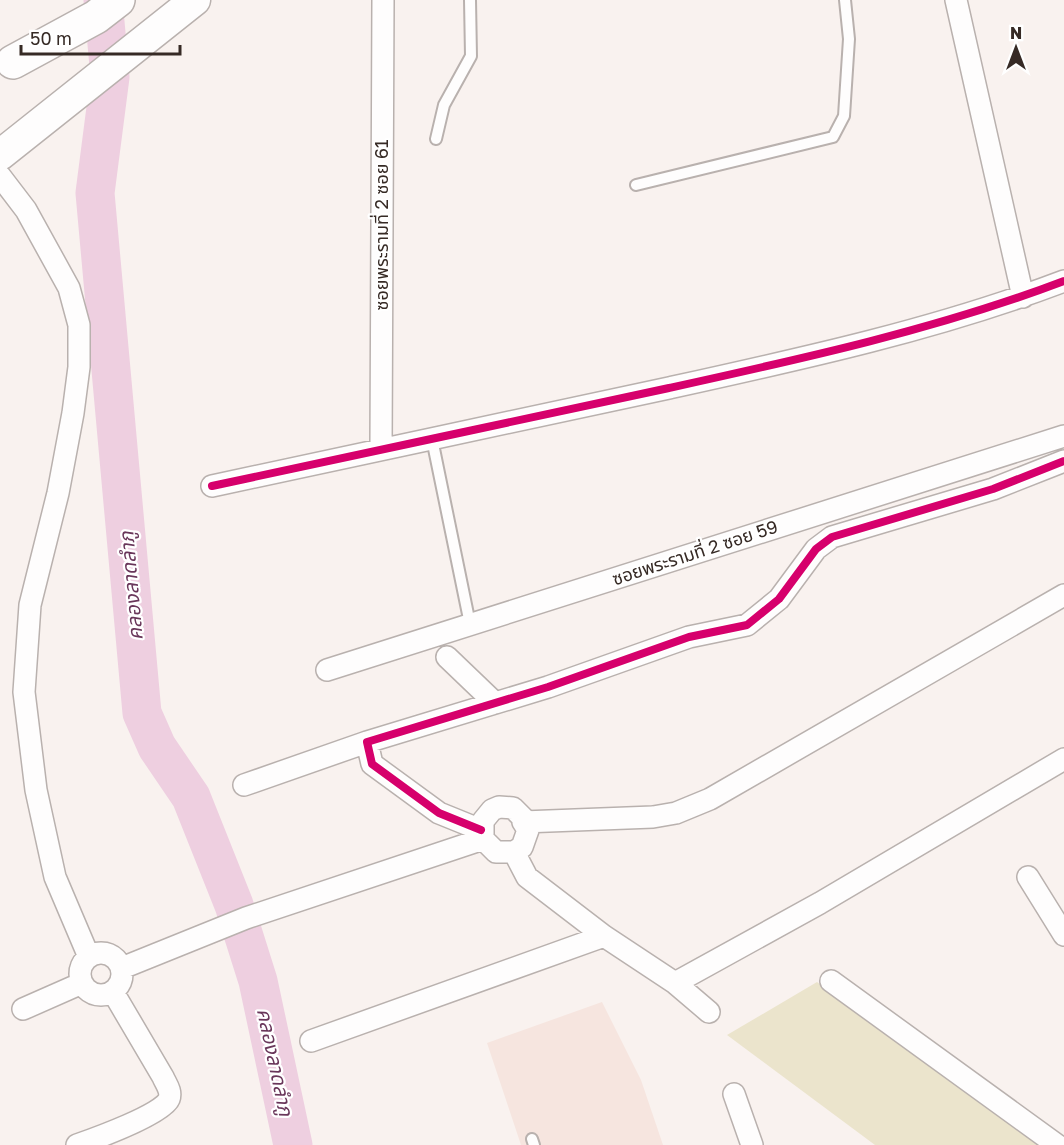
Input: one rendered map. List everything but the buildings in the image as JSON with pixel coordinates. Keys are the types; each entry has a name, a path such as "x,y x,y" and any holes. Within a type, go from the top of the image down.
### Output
{"highway":[{"path":"6,67 99,6"}],"main road":[{"path":"0,155 192,2"}],"street":[{"name":"ซอยพระรามที่ 2 ซอย 61","path":"381,449 383,0"},
{"path":"956,0 1023,297"},
{"path":"0,176 26,210 69,288 79,326 79,367 73,413 58,494 30,605 24,692 36,790 55,877 89,957"},
{"path":"212,486 770,365 1023,297 1064,281"},
{"name":"ซอยพระรามที่ 2 ซอย 59","path":"327,670 1064,436"},
{"path":"244,785 367,742 495,704 689,637 747,626 779,599 805,561 832,537 993,489 1064,461"},
{"path":"523,822 653,817 676,813 710,799 1064,595"},
{"path":"447,657 495,704"},
{"path":"367,742 372,764 439,813 482,835 496,852 514,852 526,839 528,830 523,822"},
{"path":"675,983 820,903 1064,759"},
{"path":"482,835 487,815 499,807 508,807 520,813 526,821 523,822"},
{"path":"122,968 201,934 482,835"},
{"path":"514,852 527,877 604,936 675,983 709,1012"},
{"path":"1028,877 1064,935"},
{"path":"311,1041 604,936"},
{"path":"96,954 112,956 122,968 122,977 113,992 95,995 82,983 81,969 89,957 96,954"},
{"path":"831,981 1057,1145"},
{"path":"23,1009 82,983"},
{"path":"77,1145 131,1124 163,1106 169,1100 170,1091 163,1077 113,992"},
{"path":"734,1095 752,1145"}],"lane":[{"path":"436,140 444,105 471,56 470,0"},
{"path":"636,185 833,137 844,116 849,39 845,0"},
{"path":"432,440 470,624"}],"shaded area":[{"path":"817,982 1038,1145 875,1145 727,1035"},
{"path":"602,1002 641,1080 663,1145 521,1145 487,1043"}],"waterway":[{"name":"คลองลาดลำภู","path":"103,0 110,77 95,193 142,713 157,747 191,797 234,905 258,981 293,1145"}],"cycle path":[{"path":"212,486 669,388 869,342 968,314 1064,281"},
{"path":"481,830 439,813 372,764 367,742 548,687 689,637 747,625 779,599 816,549 832,537 993,489 1064,461"}]}
